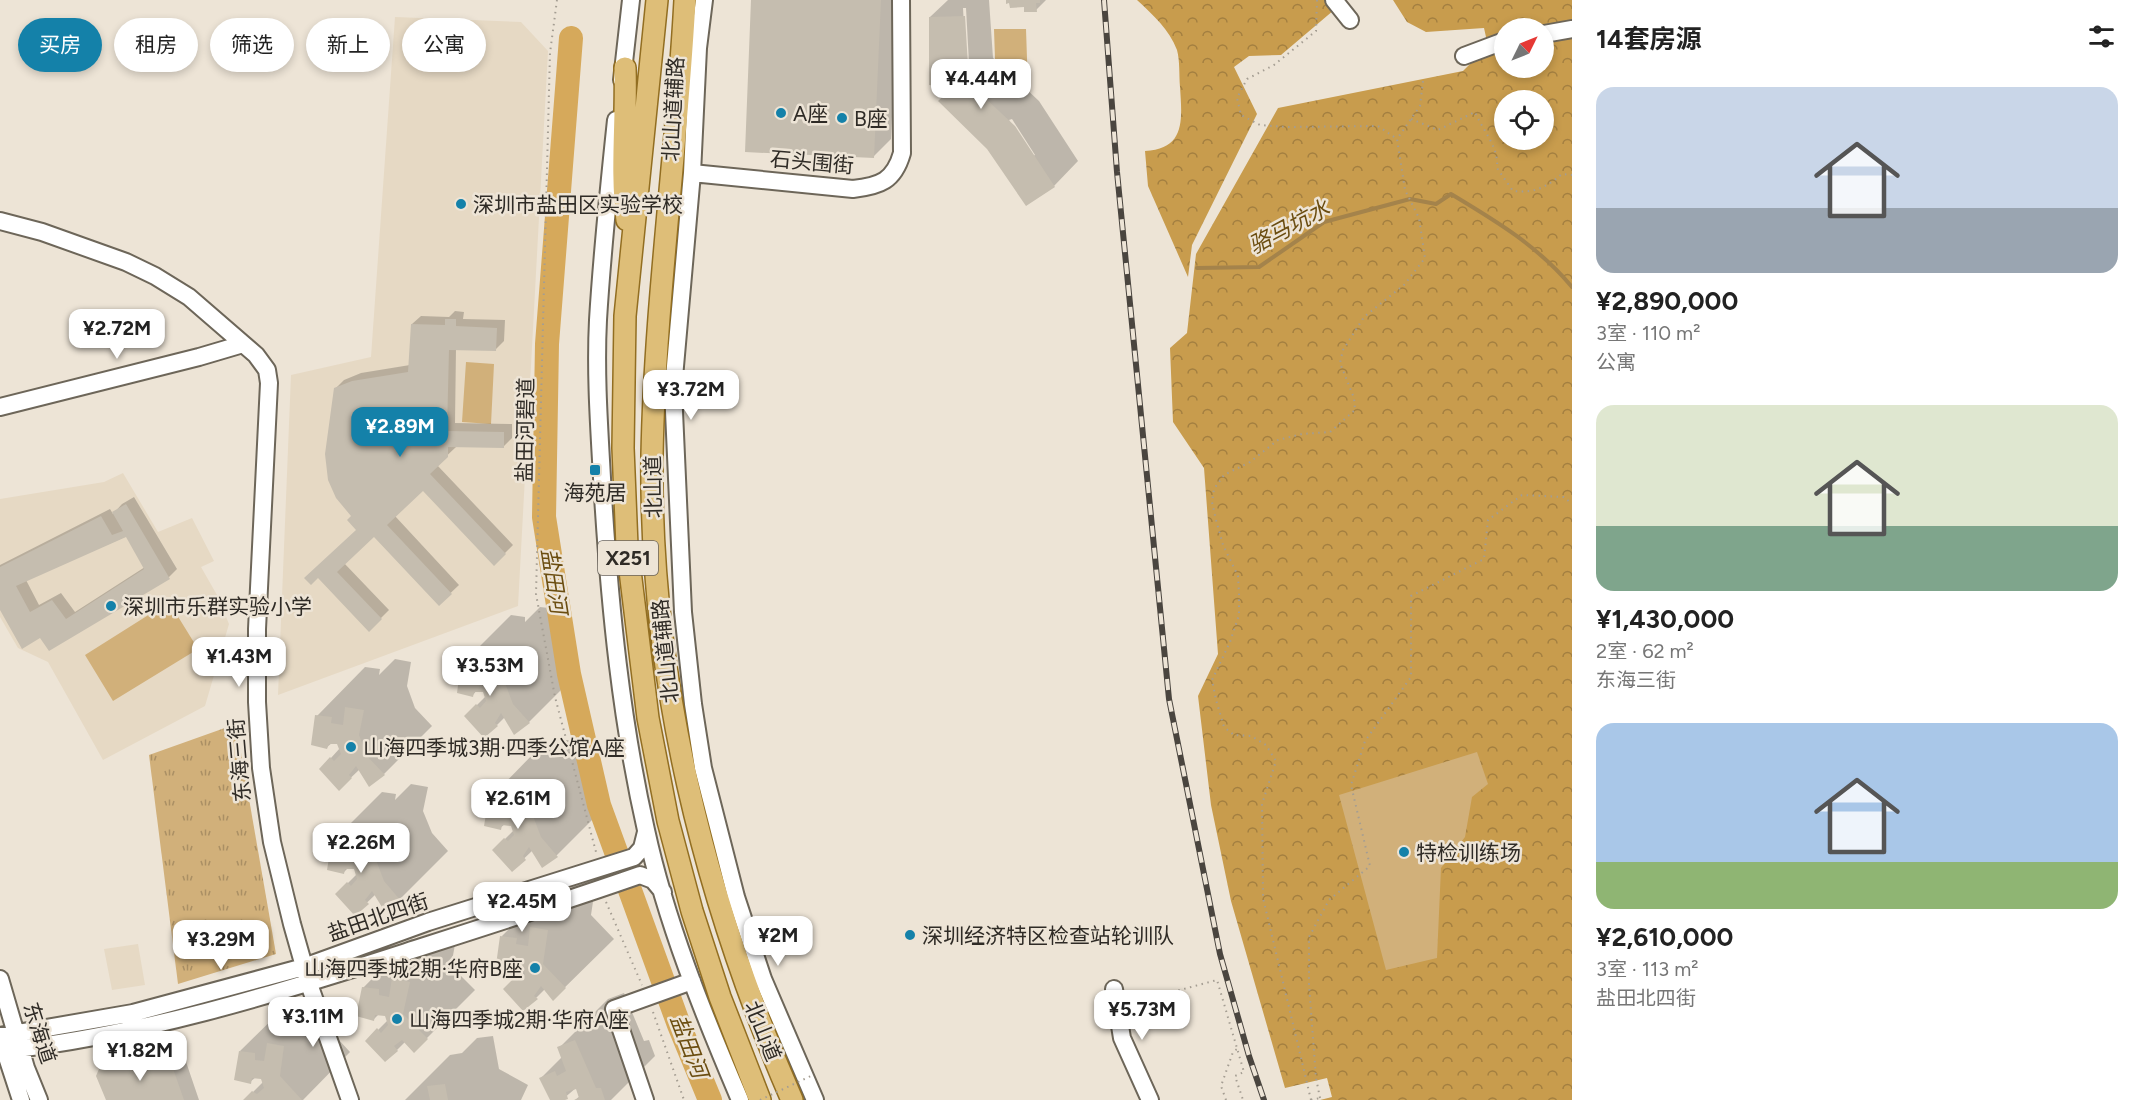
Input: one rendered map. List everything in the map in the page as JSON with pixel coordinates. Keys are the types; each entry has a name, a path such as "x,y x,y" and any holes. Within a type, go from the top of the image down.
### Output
{"main road":[{"name":"北山道","path":"657,0 626,316 623,448 627,546 648,718 668,821 692,911 720,997 760,1100"},
{"name":"北山道","path":"685,0 658,312 664,388 652,467 659,604 669,685 698,831 746,987 792,1100"},
{"path":"625,68 626,102 622,188 632,259"}],"street":[{"path":"631,0 625,68 617,109 599,311 598,401 612,614 622,700 646,832 686,982 740,1100"},
{"name":"北山道辅路","path":"704,0 698,48 692,173 664,388 683,612 703,768 736,897 763,979 815,1100"},
{"name":"石头围街","path":"692,173 853,189 871,187 886,180 897,168 902,153 901,0"},
{"path":"1334,0 1350,20"},
{"path":"1554,33 1572,30"},
{"path":"1464,56 1494,45"},
{"path":"0,221 42,232 126,262 155,276 189,297 243,344"},
{"path":"0,407 243,344"},
{"name":"东海三街","path":"243,344 267,370 269,383 257,629 258,738 266,806 272,842 304,967 350,1100"},
{"path":"698,831 721,841"},
{"name":"盐田北四街","path":"6,1042 57,1028 133,1013 304,967 595,862 634,857 642,848 646,832"},
{"name":"盐田北四街","path":"6,1042 98,1037 155,1025 309,984 640,875 653,880 663,892"},
{"name":"东海道","path":"0,980 6,1042 21,1100"},
{"path":"645,1100 614,1009 686,982"},
{"path":"1114,989 1122,1038 1150,1100"},
{"name":"东海道","path":"6,1042 39,1100"}],"path":[{"name":"盐田河碧道","path":"557,0 550,53 536,594 555,697 595,862"},
{"path":"1317,0 1316,31 1274,65 1247,79 1237,98 1242,115 1260,125 1378,126 1397,139"},
{"path":"1423,81 1420,106 1397,139 1405,190 1419,218 1425,258 1404,285 1364,317 1343,350 1340,363 1354,398 1354,410 1330,432 1302,434 1278,440 1250,462 1224,475 1214,489 1212,502 1223,544 1238,576 1239,594 1239,615 1230,642 1212,680 1224,728 1234,735 1251,736 1259,741 1266,746 1276,761 1262,804 1263,898 1311,1100 1320,1099 1316,1078 1309,985 1309,937 1329,900 1370,866 1351,785 1365,741 1411,677 1411,596 1484,559 1488,520 1522,495 1564,497 1572,504"},
{"path":"1411,119 1438,130 1475,112 1481,128 1499,156 1497,168 1514,191 1530,193 1550,184 1562,174 1572,175"},
{"path":"1117,1008 1217,980 1244,1071 1235,1076 1243,1100"},
{"path":"1226,1100 1221,1086 1233,1052 1237,1049"},
{"path":"760,1100 813,1075"}],"shaded area":[{"name":"深圳市盐田区实验学校","path":"395,17 420,18 402,18 402,72 486,72 486,21 521,22 548,51 518,606 278,695 291,375 371,357"},
{"name":"深圳市乐群实验小学","path":"123,473 158,532 192,518 214,561 201,567 217,595 229,624 205,706 103,760 48,662 18,648 0,617 0,499 104,482"},
{"path":"138,944 145,985 112,990 104,949"}],"green space":[{"path":"1137,0 1326,0 1334,10 1281,55 1249,56 1234,67 1257,114 1192,245 1188,277 1148,186 1145,151 1168,145 1179,130 1181,110 1178,54 1174,42 1165,29"},
{"path":"1393,0 1572,0 1572,1100 1320,1100 1332,1097 1327,1078 1285,1088 1231,901 1211,805 1198,696 1218,654 1204,468 1173,422 1170,348 1187,333 1196,254 1278,108 1463,71 1488,46 1484,28 1426,32 1407,22"},
{"path":"994,29 1026,29 1028,88 996,89"},
{"path":"466,362 494,364 491,424 462,422"},
{"path":"169,602 198,649 113,701 85,655"},
{"path":"236,724 276,954 178,984 149,755"},
{"name":"特检训练场","path":"1477,752 1488,784 1472,797 1465,837 1441,868 1437,958 1386,970 1339,795"}],"building":[{"path":"751,0 881,0 874,158 745,152"},
{"path":"1006,0 1040,0 1040,3 1036,3 1037,12 1024,12 1024,7 1010,8"},
{"path":"965,16 969,83 1015,126 1055,187 1026,206 987,149 938,101 949,91 945,87 929,85 929,17"},
{"path":"445,319 456,319 456,326 497,328 496,351 449,350 447,431 504,432 504,448 448,447 448,457 430,474 506,554 494,566 423,491 387,525 452,594 439,606 374,537 337,572 382,619 369,632 318,578 311,585 304,578 356,530 347,520 351,516 336,498 328,480 325,454 334,388 352,381 408,372 411,324 445,325"},
{"path":"126,504 170,579 49,651 40,638 22,649 0,610 0,567 101,516 112,535 123,531 112,512","holes":["126,537 144,569 66,619 52,600 30,612 16,586"]},
{"path":"490,654 509,657 505,683 513,704 530,723 514,735 501,713 495,723 498,726 484,738 464,716 476,704 480,708 486,701 483,692 474,692 473,697 457,693 461,663 478,665 477,671 489,673"},
{"name":"山海四季城3期·四季公馆A座","path":"345,707 364,710 359,735 367,756 385,775 369,787 356,766 349,775 352,778 339,791 319,769 330,757 334,761 341,754 337,744 329,744 327,749 311,745 315,715 332,717 331,723 343,725"},
{"path":"518,788 537,791 533,816 541,837 558,857 542,868 529,847 523,856 526,860 512,872 492,850 504,838 508,841 514,835 511,826 502,825 501,830 484,826 489,796 506,798 505,804 517,806"},
{"path":"361,832 380,835 376,860 384,881 401,901 385,912 372,891 365,900 369,904 355,916 335,894 347,882 351,886 357,879 354,869 345,869 344,874 327,870 332,840 348,842 348,848 360,850"},
{"name":"山海四季城2期·华府B座","path":"530,927 548,930 543,964 566,988 553,1001 541,986 534,996 538,999 523,1011 503,989 515,977 519,981 525,974 522,965 513,965 512,970 496,965 500,936 517,938 516,944 528,946"},
{"name":"山海四季城2期·华府A座","path":"392,978 410,982 403,1014 428,1039 414,1053 402,1040 394,1046 398,1051 385,1062 365,1041 377,1028 381,1033 388,1025 385,1016 375,1015 374,1021 356,1016 362,987 379,989 379,995 389,997"},
{"path":"575,1040 596,1088 601,1088 605,1100 574,1100 579,1098 576,1089 566,1092 568,1099 550,1100 539,1078 555,1071 557,1076 566,1071 557,1047"},
{"path":"267,1043 284,1046 280,1076 302,1100 243,1100 252,1091 257,1094 264,1088 261,1079 252,1078 251,1084 234,1080 239,1051 255,1053 255,1060 264,1061"},
{"path":"170,1060 184,1100 106,1100 96,1076 99,1069"},
{"path":"445,1084 448,1100 430,1100 427,1086"}],"waterway":[{"name":"盐田河","path":"571,38 547,344 544,517 569,674 599,805 679,1025 710,1100"},
{"name":"骆马坑水","path":"1197,268 1259,267 1324,222 1410,199 1436,204 1451,194 1500,224 1531,247 1572,287"}],"railway":[{"path":"1104,0 1117,172 1169,699 1220,954 1264,1100"}],"place":[{"name":"A座","path":"781,113"},
{"name":"B座","path":"842,118"},
{"name":"深圳市盐田区实验学校","path":"461,204"},
{"name":"海苑居","path":"595,470"},
{"name":"深圳市乐群实验小学","path":"111,606"},
{"name":"山海四季城3期·四季公馆A座","path":"351,747"},
{"name":"特检训练场","path":"1404,852"},
{"name":"深圳经济特区检查站轮训队","path":"910,935"},
{"name":"山海四季城2期·华府B座","path":"535,968"},
{"name":"山海四季城2期·华府A座","path":"397,1019"}]}
